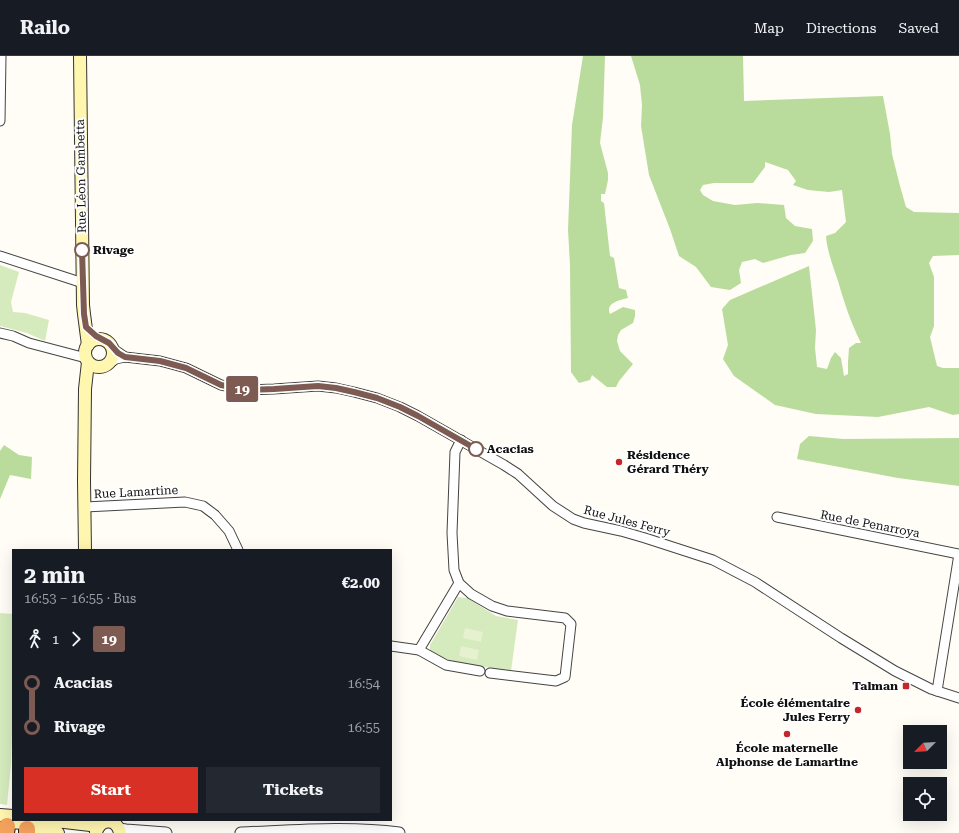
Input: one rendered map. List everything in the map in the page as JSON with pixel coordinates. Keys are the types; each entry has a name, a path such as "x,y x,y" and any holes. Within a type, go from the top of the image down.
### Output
{"main road":[{"name":"Rue Léon Gambetta","path":"80,56 83,283 86,327 85,549"},
{"path":"85,383 113,357 112,348 109,343 96,336 86,327"},
{"path":"102,340 94,340 85,354 95,367 106,365"},
{"path":"28,827 45,826 63,821 109,826"},
{"path":"5,823 58,833"}],"street":[{"path":"0,121 2,56"},
{"path":"0,256 83,283"},
{"path":"0,333 8,334 29,344 85,354"},
{"name":"Rue Jules Ferry","path":"112,348 125,357"},
{"name":"Rue Jules Ferry","path":"106,365 116,359 125,357 160,361 186,368 221,385 236,388 251,390 318,386 336,388 377,398 418,416 504,465 518,474 553,506 573,519 653,540 713,560 755,582 895,671 938,691 959,698"},
{"path":"461,440 455,452 452,533 454,570 459,583 471,594 492,606 507,611 565,618 571,624 564,677 556,681 490,673"},
{"name":"Rue Lamartine","path":"84,508 185,502 203,506 215,515 229,531 238,549"},
{"name":"Rue de Penarroya","path":"777,517 959,554 938,691"},
{"path":"419,650 459,583"},
{"path":"392,646 419,650 446,665 480,671"},
{"path":"109,826 126,830 166,833"},
{"path":"241,833 334,830 385,831 399,833"}],"green space":[{"path":"583,56 605,56 603,117 600,143 608,173 608,180 605,194 601,194 601,201 604,203 610,256 614,258 619,288 626,290 628,298 614,303 611,305 609,310 610,314 623,307 635,310 633,323 621,330 617,341 620,351 633,364 616,387 607,387 592,375 590,380 579,383 571,372 570,265 568,230 572,125"},
{"path":"631,56 743,56 744,101 883,96 892,154 906,207 914,212 959,213 959,255 933,256 929,263 934,277 934,326 930,337 937,366 943,368 959,368 959,414 953,415 929,407 878,417 816,414 775,405 734,376 723,359 728,345 722,309 730,300 809,266 816,330 815,348 817,367 827,369 835,352 841,358 844,376 848,374 849,348 856,343 861,343 845,305 829,253 826,236 835,233 846,222 842,190 829,192 808,190 793,185 796,181 788,170 765,162 765,167 753,183 714,183 703,185 700,190 703,195 713,201 735,205 757,203 784,205 786,218 795,226 812,229 813,241 805,253 791,255 763,263 755,259 742,262 739,270 741,283 730,290 711,287 696,267 679,256 649,175 641,126 642,105 640,85"},
{"path":"0,265 19,272 11,302 13,312 25,313 49,320 45,341 27,333 0,326"},
{"path":"809,436 843,439 959,438 959,486 898,478 797,459 800,444"},
{"path":"4,445 19,455 32,457 31,479 10,475 0,499 0,451"},
{"path":"458,597 467,598 496,616 518,620 511,671 457,662 433,655 430,651 430,645"},
{"path":"0,613 12,614 12,729 11,764 7,805 0,804"},
{"path":"465,628 483,632 481,642 463,638"},
{"path":"461,646 479,650 477,660 459,656"}],"bus line":[{"name":"19","path":"82,250 84,314 86,327 96,336 109,343 112,348 125,357 160,361 186,368 221,385 236,388 251,390 318,386 336,388 377,398 418,416 476,449"}],"place":[{"name":"Rivage","path":"82,250"},
{"name":"Acacias","path":"476,449"},
{"name":"Résidence Gérard Théry","path":"619,462"},
{"name":"Talman","path":"906,686"},
{"name":"École élémentaire Jules Ferry","path":"858,710"},
{"name":"École maternelle Alphonse de Lamartine","path":"787,734"}]}
